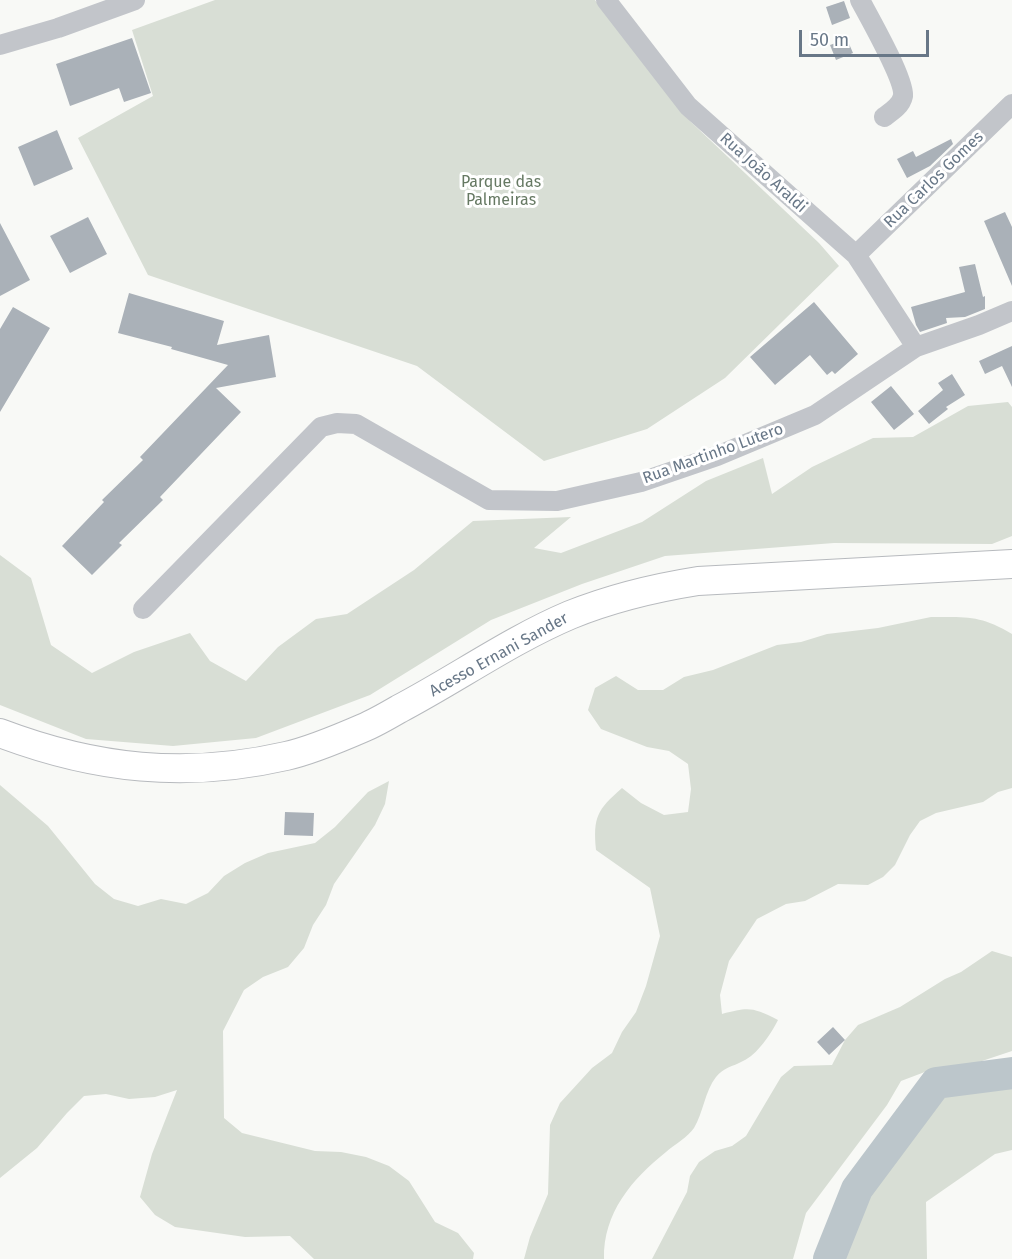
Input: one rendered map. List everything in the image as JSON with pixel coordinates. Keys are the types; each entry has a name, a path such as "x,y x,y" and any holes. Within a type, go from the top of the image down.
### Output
{"highway":[{"name":"Acesso Ernani Sander","path":"0,734 77,758 147,768 216,767 287,756 364,728 437,689 527,636 569,615 651,588 698,581 1012,564"}],"street":[{"path":"0,45 58,28 135,0"},
{"name":"Rua João Araldi","path":"606,0 688,106 856,255 916,347"},
{"path":"860,0 900,80 903,95 900,104 884,117"},
{"name":"Rua Carlos Gomes","path":"856,255 1012,104"},
{"name":"Rua Martinho Lutero","path":"143,609 321,427 337,423 356,424 489,500 558,501 640,482 717,456 815,415 916,347 979,325 1012,310"}],"green space":[{"name":"Parque das Palmeiras","path":"215,0 595,0 691,122 819,243 839,266 725,378 647,429 544,461 417,366 148,275 78,138 153,96 132,30"},
{"path":"1008,402 1012,407 1012,536 992,544 834,543 665,556 582,584 491,620 370,695 256,738 173,746 86,739 0,705 0,555 31,578 51,645 92,673 134,652 190,633 210,661 246,681 278,647 316,619 347,614 414,570 473,521 571,517 534,548 561,553 642,522 706,481 763,458 772,494 812,467 873,438 913,437 968,406"},
{"path":"931,617 973,618 991,623 1012,634 1012,788 998,792 983,802 936,813 920,821 895,865 883,877 868,885 838,884 805,901 786,904 757,919 729,961 720,995 722,1014 750,1010 778,1020 768,1038 748,1058 719,1074 709,1089 694,1128 654,1162 622,1198 608,1227 604,1259 524,1259 530,1237 548,1194 550,1125 560,1103 592,1068 612,1053 622,1032 636,1012 660,936 650,888 596,850 595,829 598,815 607,802 622,788 641,803 664,815 688,812 691,789 688,764 669,751 647,747 601,729 588,710 595,688 616,676 638,690 663,690 684,677 713,670 777,645 801,642 827,634 878,628"},
{"path":"389,781 385,804 375,825 334,884 304,948 288,967 263,977 244,990 223,1031 224,1118 242,1133 315,1151 341,1152 366,1157 389,1166 409,1181 435,1222 458,1233 474,1253 473,1259 314,1259 290,1236 245,1237 175,1227 155,1215 140,1197 152,1154 177,1090 155,1097 129,1099 106,1094 84,1096 37,1148 0,1178 0,785 48,826 95,884 114,899 138,906 161,899 186,904 208,893 224,876 245,863 268,853 315,843 335,827 368,792"},
{"path":"992,951 1012,957 1012,1051 964,1067 938,1067 901,1081 887,1105 806,1213 793,1259 652,1259 687,1192 690,1176 699,1162 715,1151 732,1146 746,1136 781,1077 794,1066 832,1065 845,1040 858,1025 900,1007 945,979 961,972"},
{"path":"1012,1073 1012,1150 995,1154 926,1202 927,1259 829,1259 857,1189 936,1083"}],"building":[{"path":"844,1 850,18 832,25 826,7"},
{"path":"132,38 151,93 124,102 119,88 70,106 56,64"},
{"path":"847,39 853,53 836,60 830,45"},
{"path":"57,130 73,169 34,186 18,147"},
{"path":"951,139 953,144 930,166 907,178 897,159 913,151 916,157"},
{"path":"1005,212 1012,227 1012,286 984,221"},
{"path":"88,217 107,254 70,273 50,236"},
{"path":"0,223 30,280 0,296"},
{"path":"975,264 983,297 985,296 985,309 965,317 946,318 947,323 920,332 911,307 965,292 959,267"},
{"path":"129,293 224,321 217,345 269,335 276,377 216,388 241,412 160,497 163,500 119,543 122,545 92,575 62,546 104,502 102,500 143,460 140,457 228,365 118,333"},
{"path":"814,302 858,354 835,374 832,371 827,375 810,355 775,385 750,357"},
{"path":"13,307 50,328 0,412 0,329"},
{"path":"1012,346 1012,387 1002,366 985,374 979,361"},
{"path":"952,374 965,395 946,407 948,409 929,424 918,411 943,390 938,383"},
{"path":"891,386 914,414 894,430 871,402"},
{"path":"285,812 314,813 313,836 284,835"},
{"path":"833,1027 845,1040 829,1055 817,1042"}],"waterway":[{"path":"829,1259 857,1189 936,1083 1012,1073"}]}
